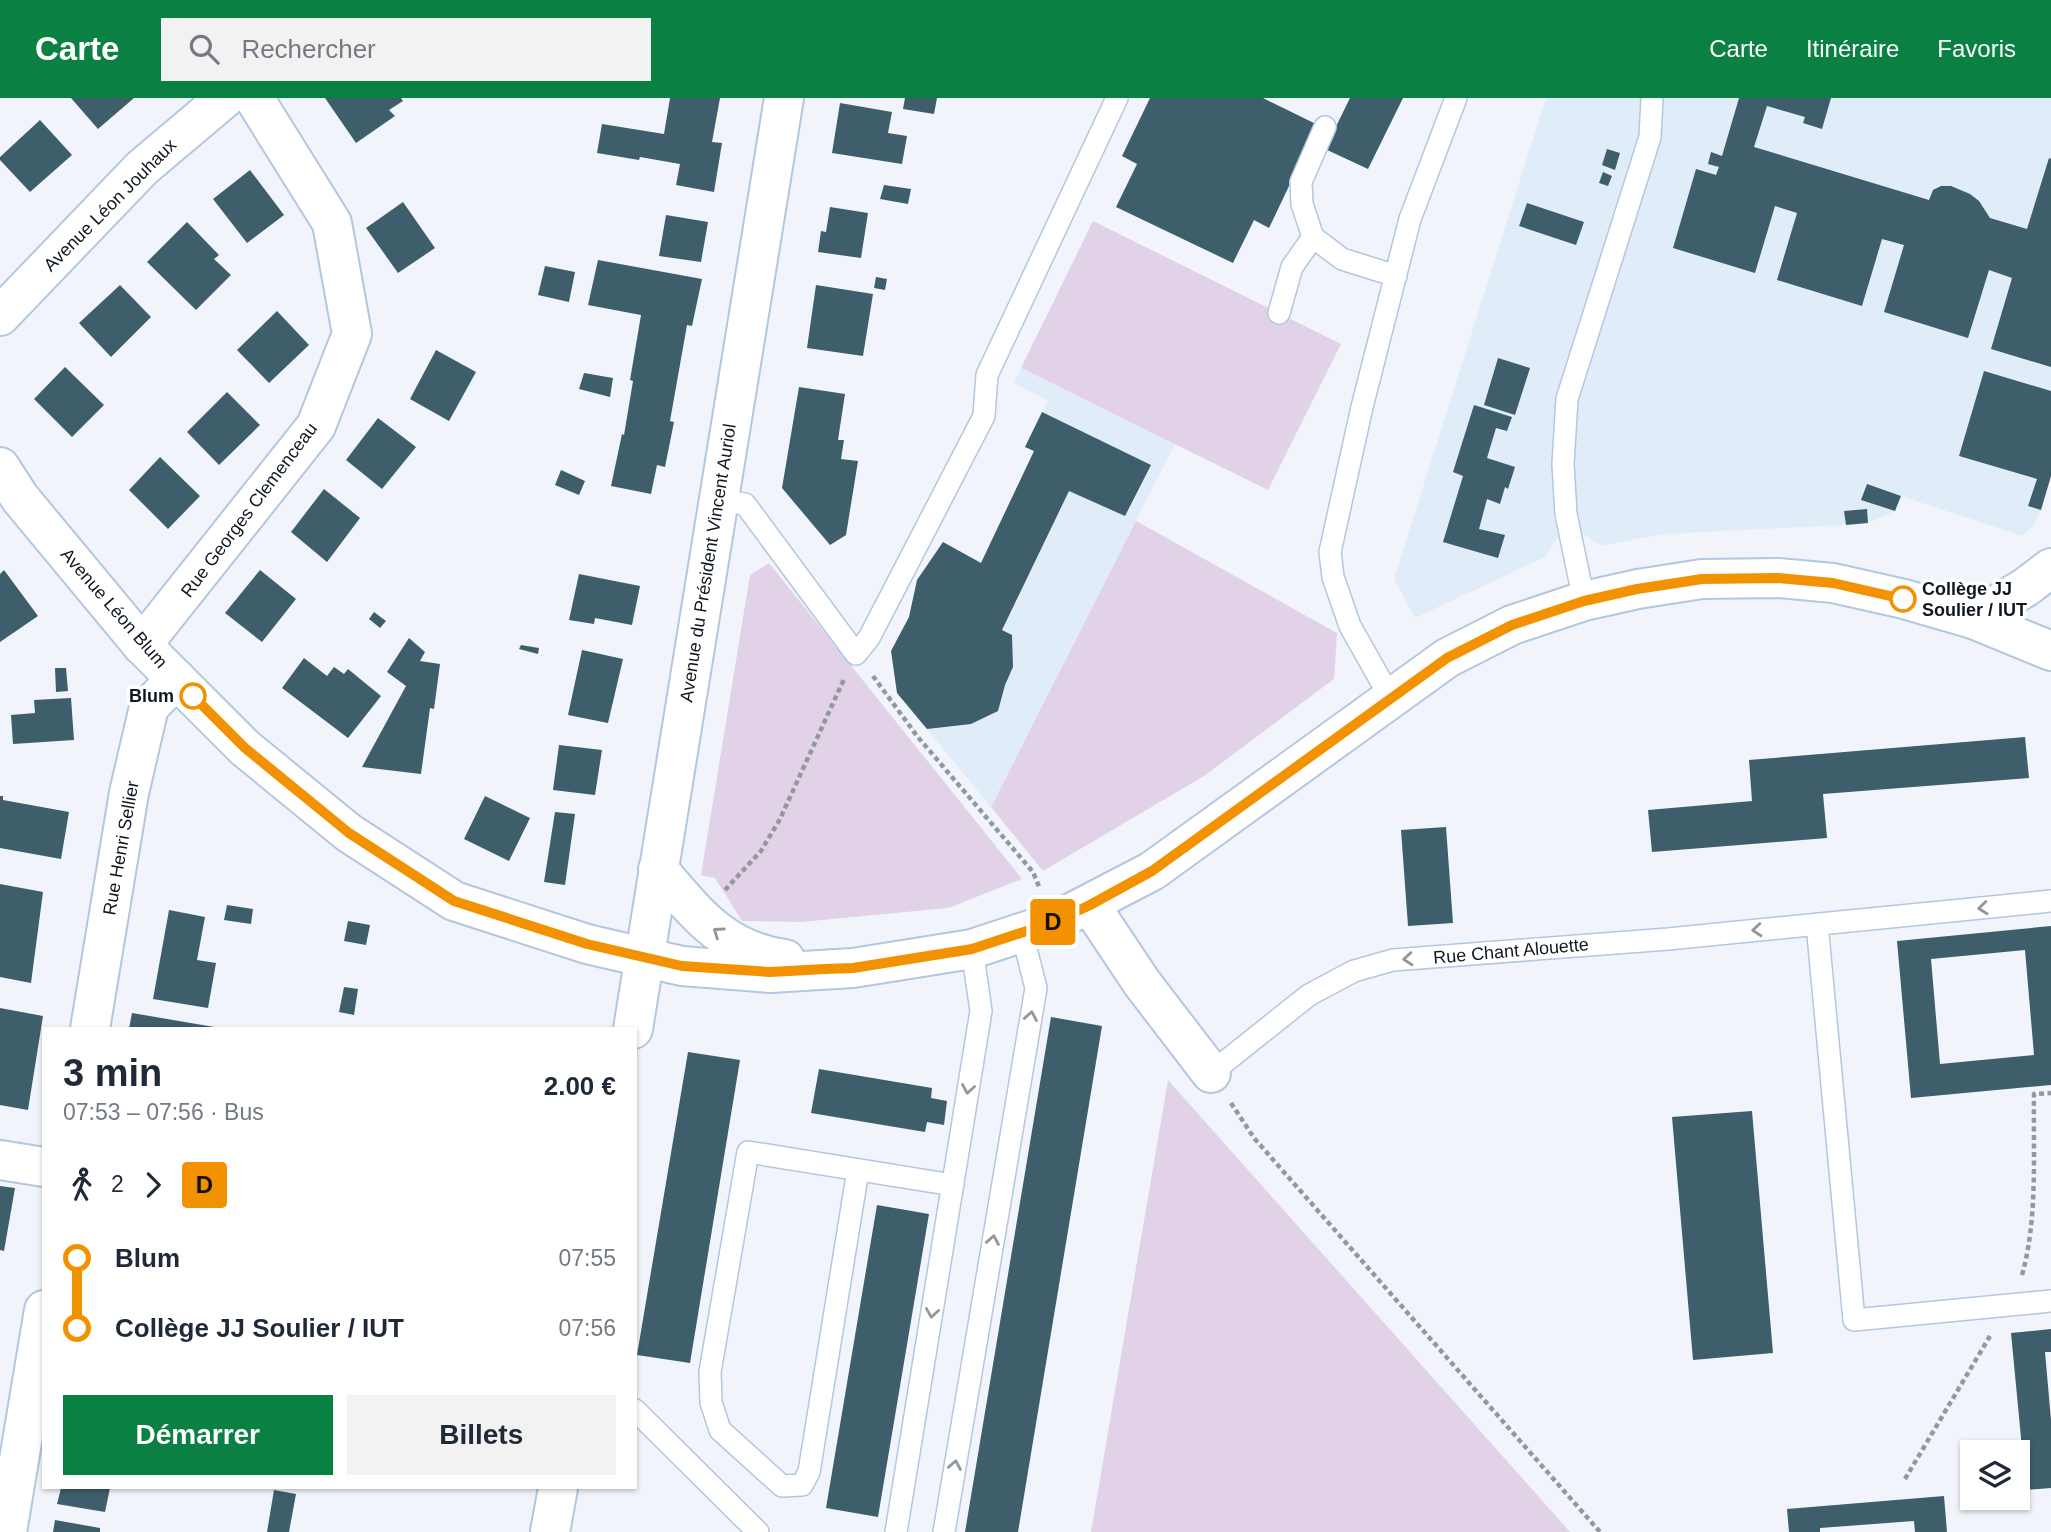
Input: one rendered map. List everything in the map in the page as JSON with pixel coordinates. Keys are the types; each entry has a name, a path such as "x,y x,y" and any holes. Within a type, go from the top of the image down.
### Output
{"main road":[{"name":"Avenue Léon Jouhaux","path":"0,316 142,168 225,98"},
{"name":"Rue Georges Clemenceau","path":"142,645 316,426 352,334 332,223 254,98"},
{"name":"Avenue du Président Vincent Auriol","path":"633,1027 784,98"},
{"name":"Avenue Léon Blum","path":"7,486 142,645 245,748 349,833 454,901 549,933 682,966 770,972 853,968"},
{"path":"1973,619 2026,587 2051,568"},
{"path":"658,869 713,930 742,947 776,958 853,968 972,949 1038,928 1090,905 1152,871 1447,658 1512,625 1584,601 1702,579 1778,578 1833,583 1973,619 2051,651"},
{"name":"Rue Henri Sellier","path":"90,1027 130,793 149,706 176,679"},
{"path":"1090,905 1142,983 1211,1073"},
{"path":"0,1160 42,1167"},
{"path":"7,1532 42,1322"},
{"path":"550,1532 558,1489"}],"lane":[{"path":"718,500 745,504 856,653 869,638 985,416 987,375 1117,98"},
{"path":"1390,697 1350,626 1333,577 1330,552 1362,407 1410,219 1456,98"},
{"path":"1584,601 1566,514 1563,464 1567,399 1650,136 1652,98"},
{"path":"1325,127 1301,182 1302,204 1313,237 1342,259 1396,276"},
{"path":"1279,313 1292,267 1313,237"},
{"name":"Rue Chant Alouette","path":"1211,1073 1309,995 1354,971 1394,960 1817,925 2051,901"},
{"path":"1817,925 1854,1320 2051,1301"},
{"path":"944,1532 1036,988 1038,928"},
{"path":"896,1532 981,1011 972,949"},
{"path":"858,1170 809,1472 802,1485 782,1486 720,1430 711,1402 710,1372 748,1152 953,1185"},
{"path":"637,1412 758,1532"}],"path":[{"path":"694,911 729,886 761,851 780,818 856,653 918,736 1032,872 1038,928"},
{"path":"1211,1073 1254,1138 1600,1532"}],"shaded area":[{"path":"1546,98 2051,98 2051,476 2041,510 2033,526 2022,536 1901,496 1862,500 1895,511 1868,523 1867,509 1845,511 1846,525 1664,534 1601,546 1581,532 1576,512 1554,516 1558,538 1545,557 1415,618 1394,579"},
{"path":"1093,221 1341,344 1268,490 1021,368"},
{"path":"1021,368 1175,444 991,807 897,693 891,651 909,617 917,580 943,542 981,562 1034,452 1025,447 1048,401 1014,383"},
{"path":"1136,521 1337,633 1334,679 1204,776 1043,871 991,807"},
{"path":"769,563 1022,879 948,908 801,922 742,921 715,878 701,875 750,575"},
{"path":"1168,1080 1570,1532 1091,1532"}],"building":[{"path":"71,98 134,98 98,129"},
{"path":"325,98 401,98 403,101 389,110 395,116 356,143"},
{"path":"670,98 720,98 712,142 722,143 714,192 676,185 680,164 597,153 602,124 664,134"},
{"path":"905,98 937,98 934,114 903,109"},
{"path":"1150,98 1263,98 1318,125 1269,228 1254,220 1233,263 1116,207 1137,164 1122,156"},
{"path":"1350,98 1403,98 1368,169 1325,149"},
{"path":"1739,98 1831,98 1822,129 1803,123 1805,117 1767,106 1754,147 1929,200 1933,190 1941,186 1951,186 1979,201 1990,218 2027,229 2049,158 2051,159 2051,367 1991,349 2012,278 1989,270 1968,338 1884,312 1904,245 1882,239 1862,306 1777,280 1797,213 1775,206 1755,273 1673,248 1696,169 1716,175 1719,167 1708,164 1711,152 1722,156"},
{"path":"840,103 892,112 888,133 907,136 902,164 832,153"},
{"path":"40,120 72,155 30,192 0,157"},
{"path":"1607,149 1620,153 1615,170 1602,165"},
{"path":"250,170 284,215 247,243 213,199"},
{"path":"1603,172 1612,176 1608,186 1599,183"},
{"path":"884,185 911,189 908,204 880,199"},
{"path":"403,202 435,248 398,273 366,228"},
{"path":"1527,203 1584,222 1576,245 1519,226"},
{"path":"830,207 868,213 861,258 818,252 821,231 826,232"},
{"path":"666,215 708,222 701,262 659,256"},
{"path":"187,222 219,255 214,259 231,275 196,310 147,262"},
{"path":"598,260 702,279 692,326 687,325 670,421 674,422 665,467 657,465 651,494 611,486 622,434 624,435 641,315 588,305"},
{"path":"545,266 575,272 569,302 538,295"},
{"path":"876,277 887,279 885,290 874,288"},
{"path":"120,285 151,317 111,357 79,323"},
{"path":"816,285 873,294 863,356 807,348"},
{"path":"277,311 309,345 269,383 237,350"},
{"path":"436,350 476,372 449,421 410,399"},
{"path":"1498,358 1530,368 1515,415 1484,405"},
{"path":"65,367 104,405 72,437 34,399"},
{"path":"1984,371 2051,391 2051,476 2041,510 2028,506 2037,479 1959,456"},
{"path":"584,373 613,378 610,397 579,389"},
{"path":"799,387 845,394 838,440 844,440 841,459 858,461 846,535 830,545 782,488"},
{"path":"227,392 260,425 219,465 187,432"},
{"path":"1474,405 1512,417 1507,431 1496,428 1487,458 1515,467 1500,504 1487,499 1479,529 1505,535 1498,558 1443,542 1463,476 1453,472"},
{"path":"1042,412 1151,465 1125,516 1069,491 1002,630 1012,635 1013,667 998,711 971,724 927,729 897,693 891,651 909,617 917,580 943,542 981,563 1034,451 1025,447"},
{"path":"378,418 416,447 382,489 346,460"},
{"path":"160,457 200,496 168,529 129,490"},
{"path":"561,470 585,481 579,495 555,485"},
{"path":"1867,484 1901,496 1895,511 1861,500"},
{"path":"324,489 360,518 327,562 291,532"},
{"path":"1867,509 1868,523 1846,525 1844,511"},
{"path":"4,570 38,616 0,642 0,574"},
{"path":"260,570 296,599 262,642 225,613"},
{"path":"579,574 640,586 632,625 595,618 594,624 569,620"},
{"path":"374,612 386,621 380,628 369,619"},
{"path":"409,638 425,652 420,661 440,664 434,709 430,708 421,774 362,767 406,686 387,672"},
{"path":"521,645 539,648 538,654 519,649"},
{"path":"582,650 623,659 608,723 568,715"},
{"path":"304,658 327,676 334,667 344,674 348,669 381,696 348,738 282,688"},
{"path":"55,668 66,668 68,691 56,692"},
{"path":"71,698 74,740 13,744 11,715 35,713 34,700"},
{"path":"2025,737 2029,778 1823,794 1827,838 1652,852 1648,810 1752,801 1749,760"},
{"path":"559,745 602,750 595,795 553,790"},
{"path":"0,796 3,796 3,800 69,812 61,859 0,848"},
{"path":"485,796 530,818 509,861 464,839"},
{"path":"555,812 575,814 565,885 544,882"},
{"path":"1446,827 1453,923 1408,926 1401,830"},
{"path":"0,884 43,892 31,983 0,977"},
{"path":"227,905 253,909 251,924 224,920"},
{"path":"169,910 205,917 197,960 216,963 208,1008 153,999"},
{"path":"348,921 370,925 366,945 344,941"},
{"path":"2051,926 2051,1085 1911,1098 1897,941","holes":["2025,950 2034,1055 1940,1064 1931,959"]},
{"path":"344,987 358,989 354,1015 339,1012"},
{"path":"0,1008 43,1016 28,1110 0,1105"},
{"path":"132,1013 214,1027 129,1027"},
{"path":"1051,1017 1102,1026 1018,1532 965,1532"},
{"path":"688,1052 740,1060 690,1363 637,1355"},
{"path":"819,1069 932,1088 931,1098 947,1101 944,1125 927,1122 925,1132 811,1113"},
{"path":"1752,1111 1773,1353 1693,1360 1672,1117"},
{"path":"0,1186 15,1188 4,1251 0,1250"},
{"path":"877,1205 929,1214 878,1517 826,1508"},
{"path":"2051,1329 2051,1352 2045,1352 2051,1420 2051,1488 2030,1490 2030,1440 2021,1440 2011,1333"},
{"path":"61,1489 110,1489 105,1512 57,1504"},
{"path":"274,1490 296,1494 289,1532 267,1532"},
{"path":"1944,1496 1947,1532 1915,1532 1914,1521 1820,1528 1820,1532 1789,1532 1787,1509"},
{"path":"55,1520 100,1528 100,1532 53,1532"}],"bus line":[{"name":"D","path":"193,696 245,748 349,833 454,901 587,944 682,966 770,972 853,968 972,949 1054,922 1090,905 1152,871 1447,658 1512,625 1584,601 1702,579 1778,578 1833,583 1903,599"}],"place":[{"name":"Collège JJ Soulier / IUT","path":"1903,599"},
{"name":"Blum","path":"193,696"}]}
